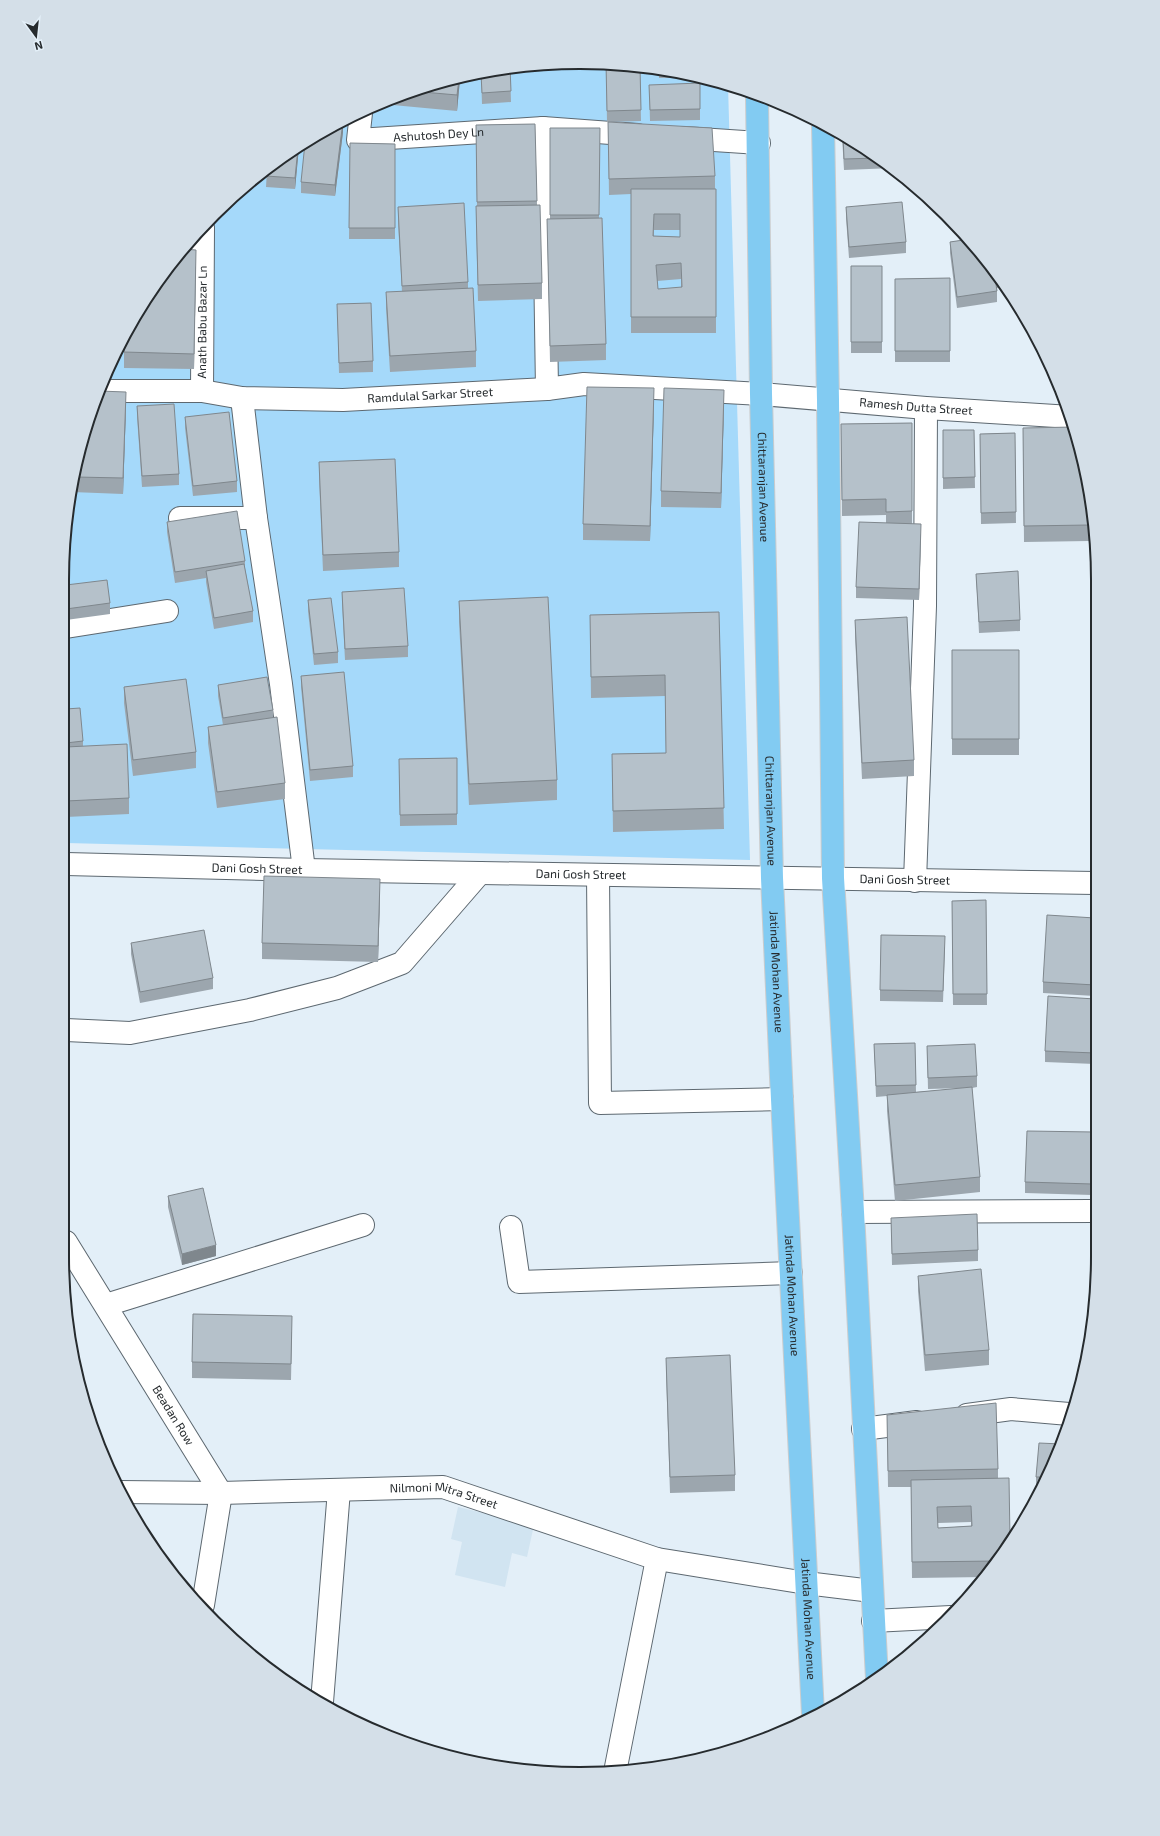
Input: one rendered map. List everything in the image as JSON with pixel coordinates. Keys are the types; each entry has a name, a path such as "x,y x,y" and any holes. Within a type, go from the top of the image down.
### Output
{"main road":[{"name":"Chittaranjan Avenue","path":"757,101 759,143 761,394 772,878"},
{"path":"823,131 828,400 833,878 853,1212 876,1672"},
{"name":"Jatinda Mohan Avenue","path":"772,878 813,1711"}],"street":[{"name":"Ashutosh Dey Ln","path":"360,119 358,140 543,128 759,143"},
{"path":"543,128 548,389"},
{"name":"Anath Babu Bazar Ln","path":"202,391 203,236"},
{"name":"Ramdulal Sarkar Street","path":"105,391 202,391 242,398 344,400 548,389 584,384 761,394"},
{"name":"Ramesh Dutta Street","path":"761,394 926,408 1064,417"},
{"path":"242,398 256,518 281,684 304,870"},
{"path":"915,881 925,606 926,408"},
{"path":"180,518 256,518"},
{"path":"69,627 167,611"},
{"name":"Dani Gosh Street","path":"69,864 304,870 1091,883"},
{"path":"69,1030 130,1033 243,1012 337,988 402,963 480,873"},
{"path":"598,875 600,1103 782,1100"},
{"path":"853,1212 1091,1211"},
{"path":"106,1305 363,1225"},
{"path":"511,1227 519,1282 791,1272"},
{"name":"Beadan Row","path":"69,1247 221,1493"},
{"path":"863,1428 1011,1409 1066,1414"},
{"name":"Nilmoni Mitra Street","path":"127,1492 221,1493 443,1487 657,1559 806,1583 872,1591"},
{"path":"322,1698 339,1490"},
{"path":"204,1601 221,1493"},
{"path":"616,1766 657,1559"},
{"path":"873,1621 940,1618"}],"shaded area":[{"path":"580,69 613,70 647,73 680,79 728,91 750,860 69,843 70,547 73,513 79,480 86,448 96,416 108,384 137,324 155,296 196,243 243,196 296,155 325,137 384,108 416,96 448,86 513,73"},
{"path":"458,1507 534,1525 527,1557 512,1553 505,1587 455,1575 462,1542 451,1539"}],"building":[{"path":"606,70 640,72 641,110 607,111"},
{"path":"510,73 511,91 482,93 481,79"},
{"path":"700,83 700,109 650,110 649,85"},
{"path":"458,84 457,95 427,92"},
{"path":"608,122 712,128 715,176 609,179"},
{"path":"535,124 537,201 477,202 476,125"},
{"path":"342,128 335,185 301,182 304,150"},
{"path":"550,128 600,128 599,215 550,215"},
{"path":"843,142 868,158 844,159"},
{"path":"350,143 395,144 395,228 349,228"},
{"path":"297,154 295,178 268,176"},
{"path":"631,189 716,189 716,317 631,317","holes":["654,214 680,214 680,237 653,236","681,263 682,287 658,289 656,265"]},
{"path":"902,202 906,242 849,247 846,207"},
{"path":"464,203 468,282 402,286 398,207"},
{"path":"540,205 542,283 478,285 476,206"},
{"path":"602,218 606,344 550,346 547,219"},
{"path":"961,240 996,284 997,291 957,297 950,242"},
{"path":"191,250 196,250 194,354 124,352 137,324 155,296"},
{"path":"851,266 882,266 882,342 851,342"},
{"path":"950,278 950,351 895,351 895,279"},
{"path":"473,288 476,351 390,356 386,292"},
{"path":"371,303 373,361 339,363 337,304"},
{"path":"587,387 654,388 650,526 583,524"},
{"path":"664,388 724,390 721,493 661,491"},
{"path":"105,391 126,392 123,478 80,477 86,448"},
{"path":"174,404 179,474 142,476 137,406"},
{"path":"229,412 237,481 193,486 185,417"},
{"path":"912,423 912,511 886,512 886,499 842,500 841,424"},
{"path":"1067,427 1081,480 1088,525 1024,526 1023,428"},
{"path":"943,430 974,430 975,477 943,478"},
{"path":"1015,433 1016,512 981,513 980,434"},
{"path":"395,459 399,552 323,555 319,462"},
{"path":"237,511 245,561 175,572 167,522"},
{"path":"859,522 921,524 919,589 856,587"},
{"path":"244,564 253,611 214,618 206,571"},
{"path":"1018,571 1020,620 979,622 976,574"},
{"path":"107,580 110,603 69,609 69,585"},
{"path":"404,588 408,646 345,649 342,592"},
{"path":"548,597 557,780 469,784 459,601"},
{"path":"331,598 338,652 314,654 308,600"},
{"path":"719,612 724,808 613,811 612,754 666,753 665,675 591,677 590,615"},
{"path":"907,617 914,760 862,763 855,620"},
{"path":"952,650 1019,650 1019,739 952,739"},
{"path":"344,672 353,766 310,770 301,676"},
{"path":"267,677 273,710 223,718 218,685"},
{"path":"186,679 196,752 133,760 124,687"},
{"path":"80,708 83,741 69,743 69,709"},
{"path":"277,717 285,783 217,792 208,727"},
{"path":"127,744 129,798 69,801 69,747"},
{"path":"457,758 457,814 400,815 399,759"},
{"path":"264,876 380,879 378,946 262,943"},
{"path":"986,900 987,994 953,994 952,901"},
{"path":"1047,915 1091,918 1091,985 1043,982"},
{"path":"204,930 213,978 140,992 131,943"},
{"path":"881,935 945,936 943,991 880,990"},
{"path":"1048,996 1091,999 1091,1053 1045,1051"},
{"path":"915,1043 916,1085 876,1086 874,1044"},
{"path":"975,1044 977,1076 928,1078 927,1046"},
{"path":"972,1087 980,1177 895,1185 887,1095"},
{"path":"1027,1131 1091,1132 1091,1184 1025,1182"},
{"path":"203,1188 216,1245 182,1254 168,1196"},
{"path":"977,1214 978,1250 892,1254 891,1218"},
{"path":"981,1269 989,1350 925,1355 918,1276"},
{"path":"193,1314 292,1316 291,1364 192,1362"},
{"path":"730,1355 735,1475 670,1477 666,1358"},
{"path":"996,1403 998,1469 888,1471 887,1415"},
{"path":"1039,1443 1055,1444 1040,1477 1036,1477"},
{"path":"1009,1478 1010,1532 989,1561 912,1562 911,1480","holes":["971,1506 972,1526 938,1528 937,1507"]}]}
